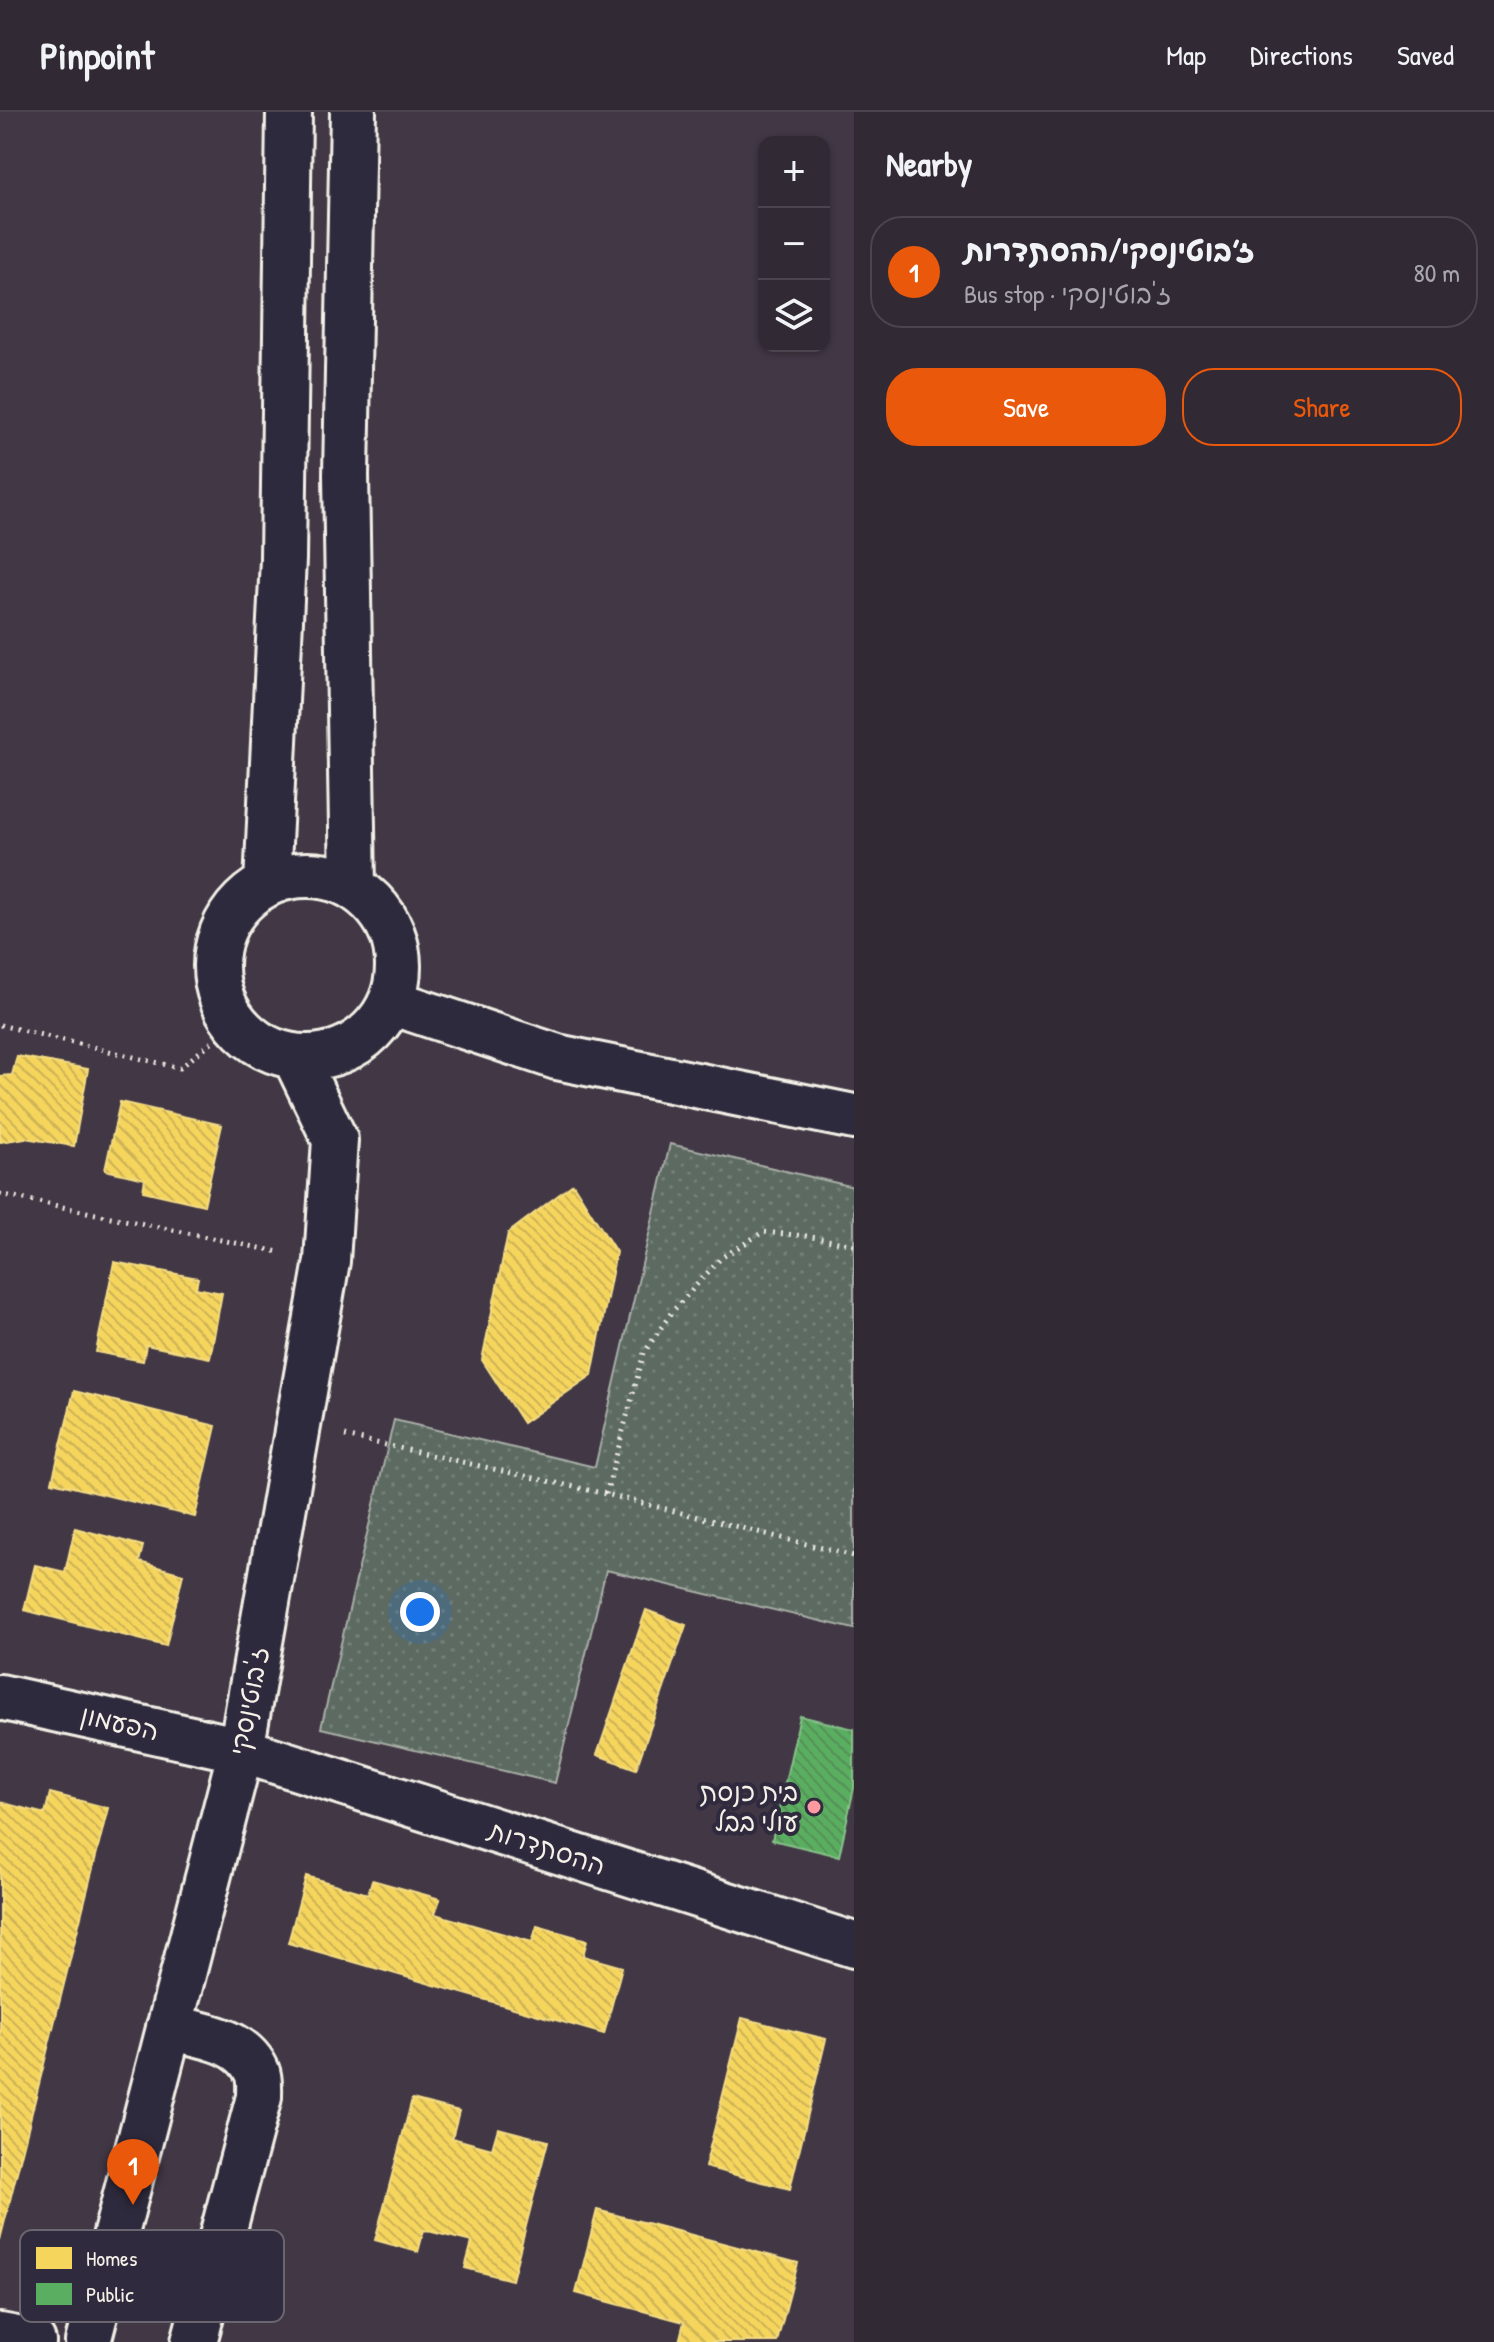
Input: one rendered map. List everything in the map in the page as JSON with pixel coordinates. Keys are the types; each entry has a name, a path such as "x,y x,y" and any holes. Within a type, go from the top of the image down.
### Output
{"street":[{"path":"267,884 283,559 289,112"},
{"path":"353,112 346,475 353,887"},
{"path":"319,875 353,887 381,911 390,926 398,960 398,979 391,1002 376,1026 348,1048 314,1058 295,1057 262,1045 236,1022 219,990 217,955 228,920 252,893 283,878 319,875"},
{"path":"391,1002 557,1057 854,1117"},
{"name":"ז'בוטינסקי","path":"117,2230 241,1750 327,1261 335,1140 295,1057"},
{"name":"הפעמון","path":"0,1697 241,1750"},
{"name":"ההסתדרות","path":"241,1750 854,1945"},
{"path":"169,2027 229,2043 248,2056 258,2074 259,2097 224,2230"},
{"name":"ז'בוטינסקי","path":"88,2342 93,2322"},
{"path":"194,2342 199,2322"},
{"path":"0,2336 33,2342"}],"path":[{"path":"0,1025 180,1068 236,1022"},
{"path":"0,1194 327,1261"},
{"path":"606,1494 644,1353 671,1313 721,1258 763,1232 854,1245"},
{"path":"298,1426 606,1494 854,1556"}],"green space":[{"path":"670,1144 854,1187 854,1629 606,1570 555,1783 321,1728 394,1420 595,1467"}],"building: Homes":[{"path":"17,1056 88,1069 74,1146 25,1138 0,1142 0,1076 12,1075"},
{"path":"120,1102 222,1125 204,1205 143,1191 145,1179 105,1170"},
{"path":"573,1184 616,1252 592,1375 523,1423 482,1360 508,1233"},
{"path":"114,1262 198,1278 196,1288 222,1293 210,1358 146,1345 143,1361 96,1352"},
{"path":"74,1391 216,1426 195,1517 52,1482"},
{"path":"75,1528 143,1546 139,1562 183,1574 166,1646 24,1610 35,1565 65,1572"},
{"path":"646,1610 686,1625 636,1769 597,1755"},
{"path":"50,1793 108,1808 0,2240 0,1802 45,1814"},
{"path":"306,1876 368,1894 372,1880 440,1899 435,1914 532,1942 537,1926 587,1940 583,1956 622,1967 604,2034 288,1943"},
{"path":"742,2018 826,2039 790,2189 705,2167"},
{"path":"412,2099 459,2111 452,2138 492,2149 498,2128 548,2141 512,2280 465,2268 472,2242 424,2230 418,2252 375,2240"},
{"path":"597,2210 798,2263 777,2342 679,2342 684,2322 576,2293"}],"building: Public":[{"path":"800,1716 854,1729 854,1788 839,1856 772,1840"}],"place":[{"name":"בית כנסת עולי בבל","path":"814,1807"},
{"name":"ז׳בוטינסקי/ההסתדרות","path":"133,2205"}]}
